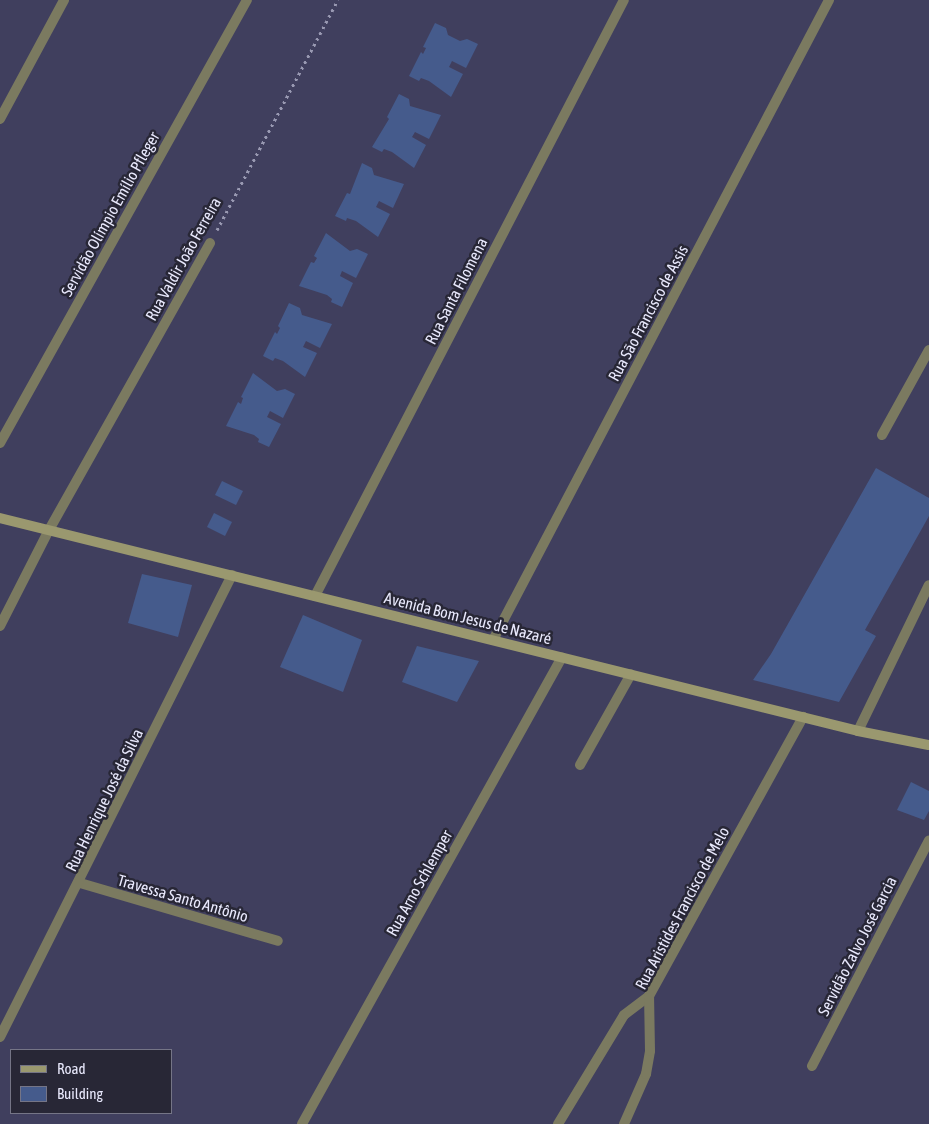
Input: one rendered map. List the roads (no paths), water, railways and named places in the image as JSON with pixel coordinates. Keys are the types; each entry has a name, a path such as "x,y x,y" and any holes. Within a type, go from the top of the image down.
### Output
{"main road":[{"name":"Avenida Bom Jesus de Nazaré","path":"0,518 858,731 929,745"}],"street":[{"path":"0,119 64,0"},
{"name":"Servidão Olímpio Emílio Pfleger","path":"0,443 247,0"},
{"name":"Rua Santa Filomena","path":"316,596 624,0"},
{"name":"Rua São Francisco de Assis","path":"493,640 829,0"},
{"name":"Rua Valdir João Ferreira","path":"0,626 49,530 210,243"},
{"path":"882,435 929,350"},
{"name":"Rua Henrique José da Silva","path":"0,1038 80,883 232,575"},
{"path":"858,731 929,585"},
{"name":"Rua Arno Schlemper","path":"302,1124 562,657"},
{"path":"580,765 632,674"},
{"name":"Rua Aristides Francisco de Melo","path":"624,1124 646,1074 650,1051 649,996 803,716"},
{"name":"Servidão Zalvo José Garcia","path":"812,1066 929,840"},
{"name":"Travessa Santo Antônio","path":"80,883 278,941"},
{"path":"558,1124 624,1015 649,996"}]}
